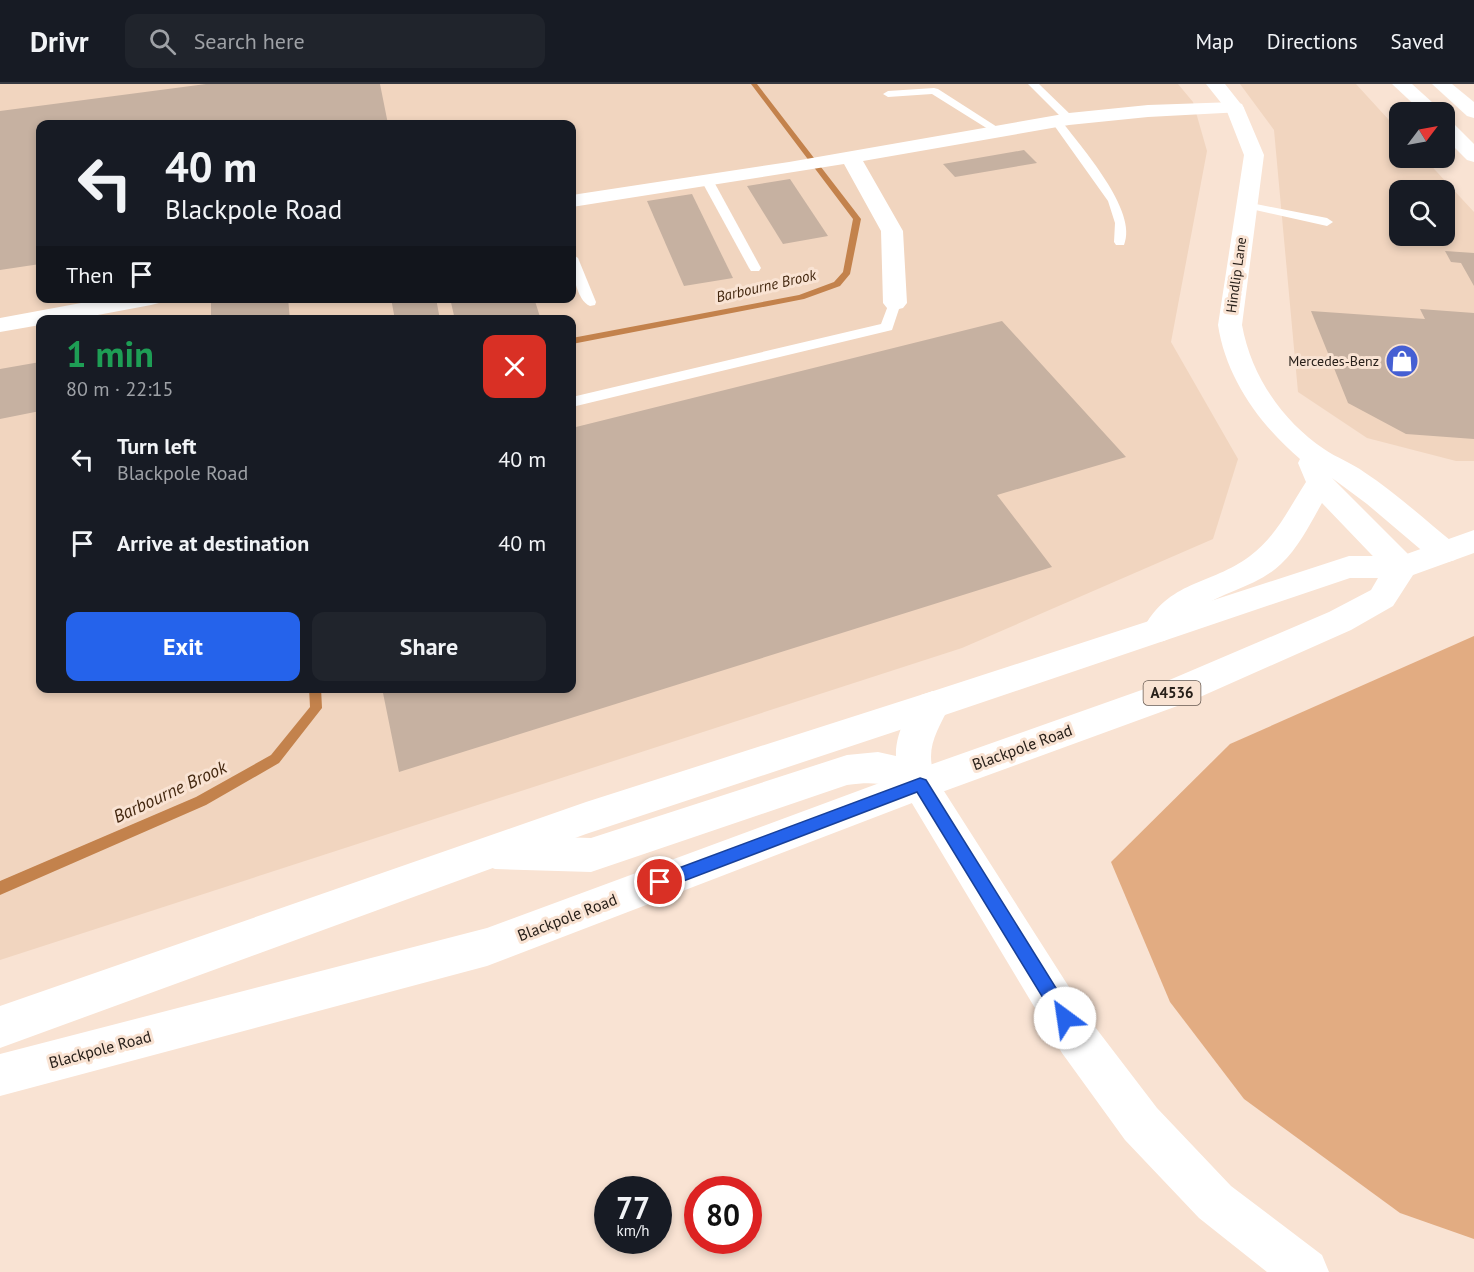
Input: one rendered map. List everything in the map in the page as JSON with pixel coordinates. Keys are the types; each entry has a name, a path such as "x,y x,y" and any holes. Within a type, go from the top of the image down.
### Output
{"main road":[{"name":"Hindlip Lane","path":"1215,84 1235,108 1254,156 1230,325 1231,341 1246,377 1259,396 1308,451 1353,478 1444,552"},
{"path":"1401,84 1422,102"},
{"path":"1441,84 1474,112"},
{"path":"576,200 789,168 1062,120 1148,111 1235,108"},
{"path":"1455,136 1474,156"},
{"path":"850,157 892,231 895,303"},
{"path":"56,315 123,303"},
{"path":"0,325 36,319"},
{"name":"Hindlip Lane","path":"1308,451 1320,483 1402,567"},
{"path":"1158,630 1183,603 1259,566 1276,552 1288,538 1303,507 1320,483"},
{"path":"0,1027 586,818 1349,567 1402,567 1474,541"},
{"name":"Blackpole Road","path":"0,1075 487,947 920,784 1179,691 1340,621 1382,598 1402,567"},
{"path":"933,705 917,730 912,749 913,768 920,784 1077,1038 1141,1124 1215,1202 1305,1272"},
{"path":"495,852 591,855 847,770 876,766 899,772 920,784"}],"lane":[{"path":"1033,84 1062,120 1114,201 1121,223 1120,242"},
{"path":"888,94 934,91 1000,132"},
{"path":"707,180 755,268"},
{"path":"1246,205 1327,222"},
{"path":"576,268 590,302"},
{"path":"576,401 887,327 895,303"}],"shaded area":[{"path":"0,84 1178,84 1193,102 1207,151 1171,342 1238,459 1213,539 962,648 0,960"},
{"path":"1240,84 1356,84 1389,120 1389,168 1433,168 1444,180 1389,180 1389,246 1455,246 1455,191 1474,212 1474,461 1456,461 1367,438 1298,392 1274,130"},
{"path":"1474,636 1474,1239 1400,1213 1244,1099 1170,1002 1111,862 1230,744"}],"building":[{"path":"206,84 380,84 387,120 36,120 36,265 0,270 0,111"},
{"path":"1024,150 1037,163 955,177 943,164"},
{"path":"790,179 828,236 783,244 747,186"},
{"path":"692,194 733,278 684,286 647,201"},
{"path":"1445,251 1474,253 1474,286 1461,263 1451,262"},
{"path":"211,303 288,303 290,315 211,315"},
{"path":"392,303 437,303 439,315 394,315"},
{"path":"451,303 536,303 539,315 454,315"},
{"name":"Mercedes-Benz","path":"1420,309 1474,313 1474,439 1406,434 1348,403 1311,311 1425,319"},
{"path":"1002,321 1126,457 997,495 1052,567 399,772 383,693 576,693 576,427"},
{"path":"36,363 36,412 0,419 0,369"}],"waterway":[{"name":"Barbourne Brook","path":"576,340 801,297 837,284 847,272 857,219 754,84"},
{"name":"Barbourne Brook","path":"0,888 201,801 275,759 316,708 315,693"}],"place":[{"name":"Mercedes-Benz","path":"1402,361"}],"route":[{"path":"660,882 920,784 1065,1018"}]}
